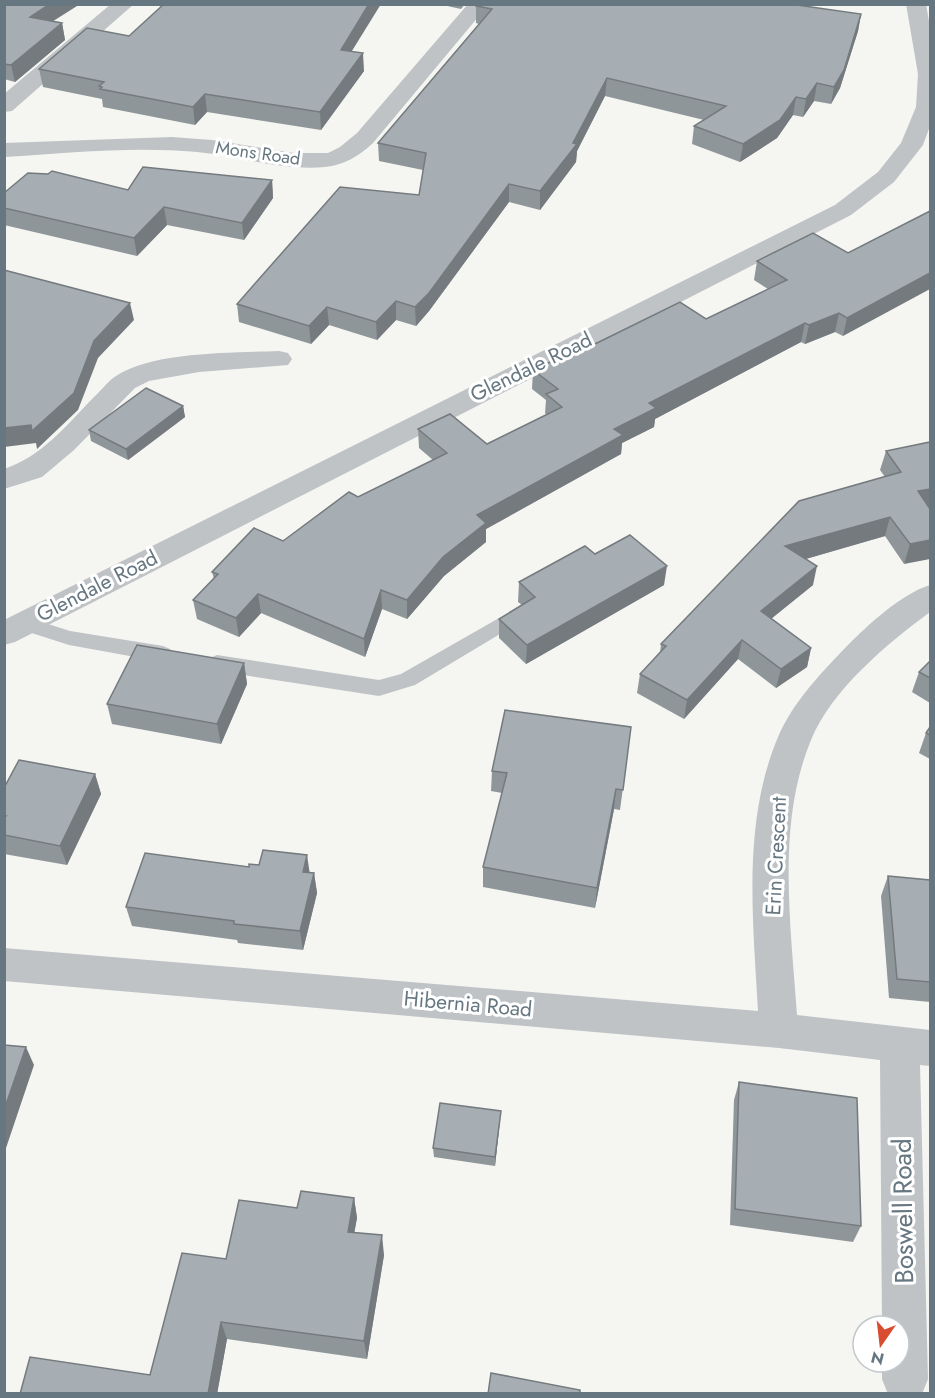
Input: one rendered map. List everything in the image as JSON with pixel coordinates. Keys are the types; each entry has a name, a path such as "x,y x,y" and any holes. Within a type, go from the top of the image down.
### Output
{"street":[{"path":"4,106 124,4"},
{"name":"Mons Road","path":"4,150 168,144 207,146 302,161 329,159 350,152 365,138 479,4"},
{"name":"Glendale Road","path":"14,628 843,210 886,177 912,145 927,107 929,74 915,4"},
{"path":"4,480 32,470 64,444 125,382 135,376 157,368 279,359"},
{"name":"Erin Crescent","path":"779,1030 770,896 776,800 795,737 825,689 879,633 930,596"},
{"name":"Hibernia Road","path":"4,964 779,1030 915,1046"},
{"name":"Boswell Road","path":"905,1379 915,1046"}],"lane":[{"path":"14,628 379,688 408,680 513,617"}],"building":[{"path":"4,4 50,4 30,17 62,23 11,65 4,64"},
{"path":"164,4 369,4 341,50 363,53 320,112 205,94 193,107 100,89 102,87 99,86 104,82 39,69 87,28 129,36"},
{"path":"477,4 790,4 861,14 844,70 834,87 817,83 806,99 796,97 780,120 743,144 694,126 726,106 607,78 573,143 577,144 540,191 509,184 429,293 415,307 396,301 376,322 327,307 309,326 237,304 340,187 419,195 426,153 378,143 492,9 476,6"},
{"path":"143,167 272,180 242,223 164,207 134,238 4,208 4,193 28,173 48,174 52,171 128,190"},
{"path":"930,211 930,273 847,318 839,313 809,325 805,323 649,403 656,408 614,429 623,435 477,515 486,523 443,557 407,600 381,590 364,639 258,594 236,618 193,600 218,574 212,572 254,528 283,541 349,492 358,497 447,453 418,429 450,414 487,444 562,407 546,394 558,389 533,370 599,342 680,302 706,319 787,280 757,261 813,233 848,253"},
{"path":"4,270 130,303 94,341 74,393 32,431 31,425 4,428"},
{"path":"146,388 183,406 126,449 89,430"},
{"path":"930,442 930,489 918,491 930,509 930,540 910,544 890,517 785,546 817,566 761,611 811,648 781,669 742,640 687,700 640,674 666,646 661,644 799,501 901,472 886,451"},
{"path":"630,535 667,566 527,645 499,619 535,597 519,582 585,546 595,554"},
{"path":"137,645 244,663 217,724 107,704"},
{"path":"930,661 930,678 919,672"},
{"path":"505,710 631,727 623,790 616,789 597,888 483,867 507,773 492,771"},
{"path":"19,760 95,774 60,846 4,835 6,816 4,816 4,788"},
{"path":"263,850 307,855 303,872 314,873 300,931 234,924 234,921 126,907 145,853 249,867 249,864 259,865"},
{"path":"888,876 930,880 930,982 897,979"},
{"path":"4,1045 26,1047 4,1110"},
{"path":"739,1082 857,1098 861,1226 735,1209"},
{"path":"440,1103 501,1111 495,1157 433,1148"},
{"path":"301,1191 354,1198 348,1232 382,1235 364,1341 221,1322 208,1394 20,1394 30,1357 150,1375 182,1253 226,1259 239,1200 297,1208"},
{"path":"491,1373 580,1390 580,1394 488,1394"}]}
